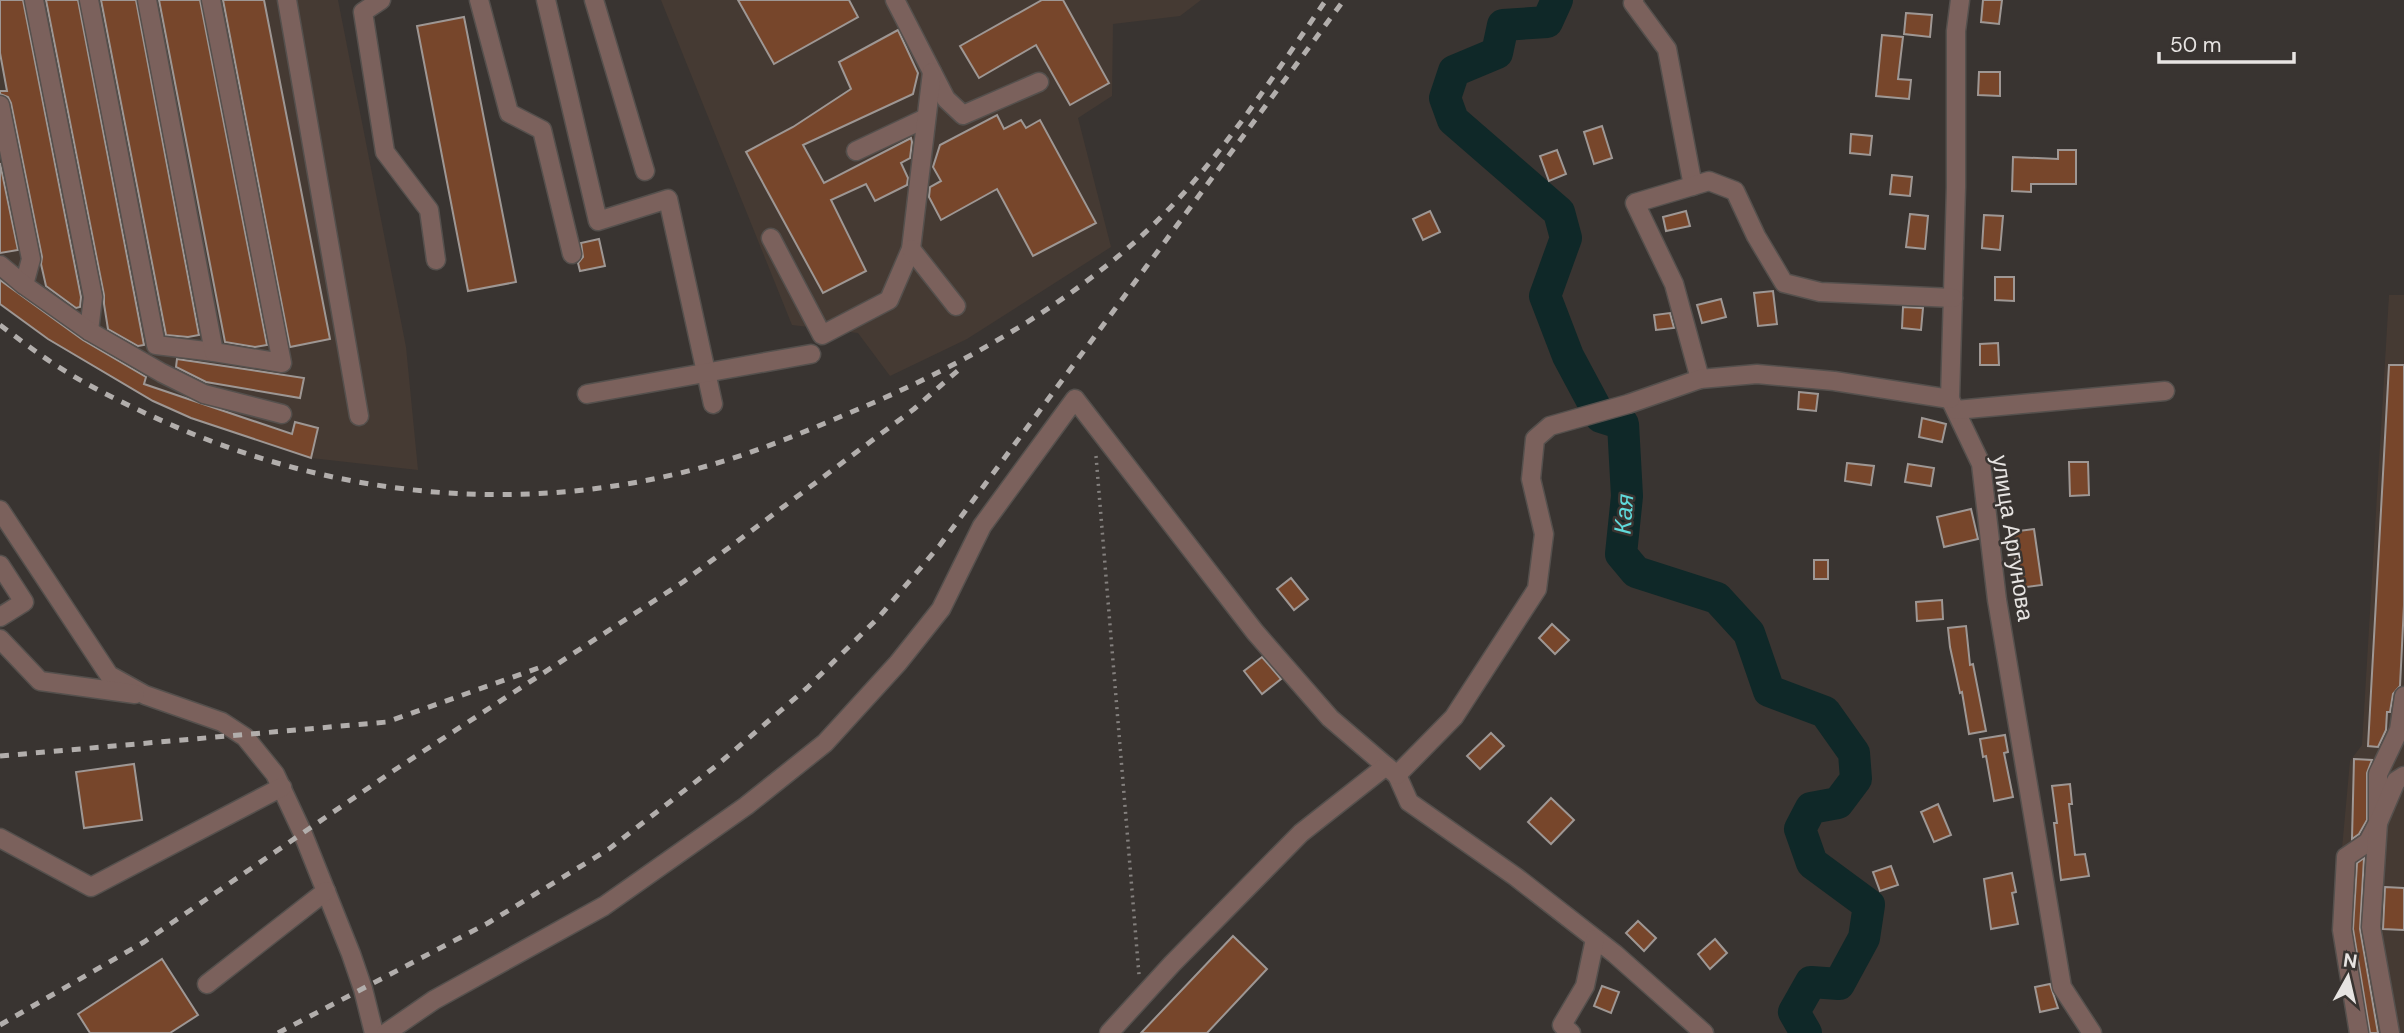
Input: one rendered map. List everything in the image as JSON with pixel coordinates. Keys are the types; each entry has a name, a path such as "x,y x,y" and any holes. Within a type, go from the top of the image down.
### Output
{"street":[{"path":"34,0 93,297 89,331"},
{"path":"89,0 156,345 153,368"},
{"path":"147,0 214,352"},
{"path":"156,345 282,363 211,0"},
{"path":"287,0 359,416"},
{"path":"381,0 363,12 385,152 429,210 436,260"},
{"path":"479,0 509,113 542,130 572,254"},
{"path":"546,0 598,221 668,199 713,404"},
{"path":"594,0 645,171"},
{"path":"895,0 946,99 962,115 1039,82"},
{"path":"1634,0 1633,3 1667,49 1693,186"},
{"name":"улица Аргунова","path":"1960,0 1956,31 1953,404 1981,464 1997,600 2062,987 2092,1033"},
{"path":"771,238 822,335 889,300 911,249 932,72"},
{"path":"0,105 31,259 24,285"},
{"path":"856,151 926,118"},
{"path":"1700,379 1674,284 1635,202 1709,181 1735,191 1756,236 1784,283 1820,292 1953,298"},
{"path":"911,249 956,306"},
{"path":"0,265 89,331 153,368 204,394 282,414"},
{"path":"587,394 811,354"},
{"path":"1110,1033 1301,833 1392,770 1454,717 1537,589 1544,534 1531,479 1535,439 1550,426 1628,404 1700,379 1757,374 1834,381 1953,404 2165,391"},
{"path":"386,1033 434,1000 604,906 746,806 825,743 898,663 941,609 982,526 1075,398 1255,632 1329,718 1392,770 1409,802 1516,877 1595,939 1704,1033"},
{"path":"0,510 109,674 145,695 222,722 245,737 275,774 326,891 363,989 374,1033"},
{"path":"0,565 24,602 0,617"},
{"path":"0,639 40,681 145,695"},
{"path":"2390,1033 2371,927 2378,823 2378,774 2399,730 2404,696"},
{"path":"2359,1033 2342,930 2346,857 2368,842 2396,781 2404,776"},
{"path":"0,838 91,887 282,787"},
{"path":"207,984 326,891"},
{"path":"1571,1033 1562,1025 1585,986 1595,939"}],"path":[{"path":"1094,424 1141,998"}],"shaded area":[{"path":"0,0 338,0 406,347 418,470 311,458 191,418 153,401 48,339 0,304"},
{"path":"661,0 1201,0 1180,16 1113,24 1112,96 1078,118 1111,247 967,339 890,376 858,333 792,325"},
{"path":"2389,295 2404,295 2404,1033 2352,1033 2335,925 2350,761 2362,745"}],"building":[{"path":"0,0 23,0 81,297 80,307 76,308 46,286 11,103 8,97 0,94 0,91 7,91 0,53"},
{"path":"46,0 78,0 144,345 138,346 108,329 104,295"},
{"path":"101,0 136,0 199,335 166,335"},
{"path":"159,0 200,0 267,345 255,347 225,342"},
{"path":"223,0 264,0 330,339 290,347"},
{"path":"738,0 849,0 858,17 774,64"},
{"path":"1042,0 1063,0 1109,83 1070,105 1036,45 979,78 960,46"},
{"path":"1983,0 2002,0 1999,24 1981,22"},
{"path":"1906,13 1932,15 1930,37 1904,34"},
{"path":"464,17 516,282 468,291 417,26"},
{"path":"898,30 918,73 913,94 803,145 824,183 911,138 912,142 910,158 901,163 908,178 907,185 875,201 866,184 831,200 866,271 823,293 746,152 793,127 851,89 839,62"},
{"path":"1882,35 1903,37 1898,79 1911,80 1909,99 1876,96"},
{"path":"1979,72 2000,72 2000,96 1978,95"},
{"path":"997,115 1004,129 1021,120 1026,128 1040,120 1096,223 1033,256 997,189 941,220 929,197 930,187 941,181 933,167 940,145"},
{"path":"1602,126 1612,158 1594,164 1584,132"},
{"path":"1851,134 1872,136 1870,155 1850,153"},
{"path":"1557,150 1566,174 1549,181 1540,156"},
{"path":"2058,150 2076,150 2076,184 2031,184 2031,192 2012,191 2013,157 2058,159"},
{"path":"0,163 18,250 0,253"},
{"path":"1892,175 1912,177 1910,196 1890,194"},
{"path":"1430,211 1440,232 1423,240 1413,219"},
{"path":"1686,211 1690,226 1666,231 1663,217"},
{"path":"1910,214 1928,216 1925,249 1906,247"},
{"path":"1984,215 2003,216 2000,250 1982,248"},
{"path":"599,239 605,266 580,271 578,263 583,257 581,243"},
{"path":"1995,277 2014,277 2014,301 1995,300"},
{"path":"0,280 83,340 146,377 144,384 292,434 295,422 318,428 311,458 191,418 153,401 48,339 0,304"},
{"path":"1773,291 1777,324 1758,326 1754,293"},
{"path":"1721,299 1726,317 1702,323 1697,305"},
{"path":"1903,307 1923,308 1921,330 1902,328"},
{"path":"1670,313 1674,328 1656,330 1654,315"},
{"path":"1998,343 1999,365 1980,365 1980,344"},
{"path":"177,359 304,378 300,398 206,382 176,367"},
{"path":"2389,365 2404,365 2404,605 2400,686 2393,694 2390,712 2387,712 2386,730 2378,747 2368,746"},
{"path":"1799,392 1818,394 1816,411 1798,409"},
{"path":"1922,418 1946,424 1942,442 1919,437"},
{"path":"2069,462 2088,462 2089,495 2070,496"},
{"path":"1847,463 1874,466 1871,485 1845,481"},
{"path":"1908,464 1934,468 1931,486 1905,482"},
{"path":"1971,509 1978,539 1944,547 1937,517"},
{"path":"2034,529 2042,585 2019,588 2011,532"},
{"path":"1814,560 1828,560 1828,579 1814,579"},
{"path":"1291,578 1308,599 1294,610 1277,589"},
{"path":"1942,600 1943,619 1917,621 1916,602"},
{"path":"1552,624 1569,640 1555,654 1539,638"},
{"path":"1966,626 1970,665 1973,664 1986,731 1969,734 1948,628"},
{"path":"1262,657 1281,679 1262,694 1244,671"},
{"path":"1491,733 1504,746 1480,769 1467,756"},
{"path":"2005,735 2008,752 2004,753 2013,797 1994,801 1986,756 1983,757 1980,739"},
{"path":"2354,759 2372,760 2367,773 2367,820 2359,834 2352,839"},
{"path":"134,764 142,820 84,828 76,772"},
{"path":"2070,784 2072,804 2069,804 2075,855 2085,854 2089,876 2061,880 2052,786"},
{"path":"1551,798 1574,820 1551,844 1528,822"},
{"path":"1938,804 1951,835 1934,842 1921,812"},
{"path":"2364,858 2360,929 2378,1033 2370,1033 2353,929 2357,863"},
{"path":"1891,866 1898,885 1880,891 1873,872"},
{"path":"2012,873 2016,892 2012,893 2018,924 1991,929 1984,879"},
{"path":"2385,887 2404,888 2404,930 2383,929"},
{"path":"1638,921 1656,938 1644,951 1626,933"},
{"path":"1233,936 1267,969 1207,1033 1141,1033"},
{"path":"1715,939 1727,953 1710,969 1698,954"},
{"path":"162,959 198,1015 170,1033 90,1033 78,1014"},
{"path":"2050,984 2058,1008 2040,1012 2035,987"},
{"path":"1602,986 1619,992 1611,1013 1594,1006"}],"waterway":[{"name":"Кая","path":"1557,0 1547,22 1503,25 1497,53 1454,71 1445,98 1453,120 1559,212 1566,238 1545,296 1568,356 1601,417 1623,424 1627,496 1621,554 1636,572 1717,598 1749,633 1769,691 1825,712 1854,753 1856,779 1838,803 1811,808 1800,829 1812,863 1869,905 1864,938 1839,984 1811,982 1794,1012 1806,1033"}],"railway":[{"path":"0,325 70,374 167,423 230,448 295,468 361,482 428,491 495,495 562,492 629,484 696,469 788,438 916,383 1023,325 1090,278 1152,226 1207,166 1257,101 1326,0"},
{"path":"278,1033 488,923 609,849 716,766 807,688 879,617 940,545 1344,0"},
{"path":"0,1025 144,942 393,771 683,582 914,409 963,366"},
{"path":"0,756 387,722 541,667"}]}
